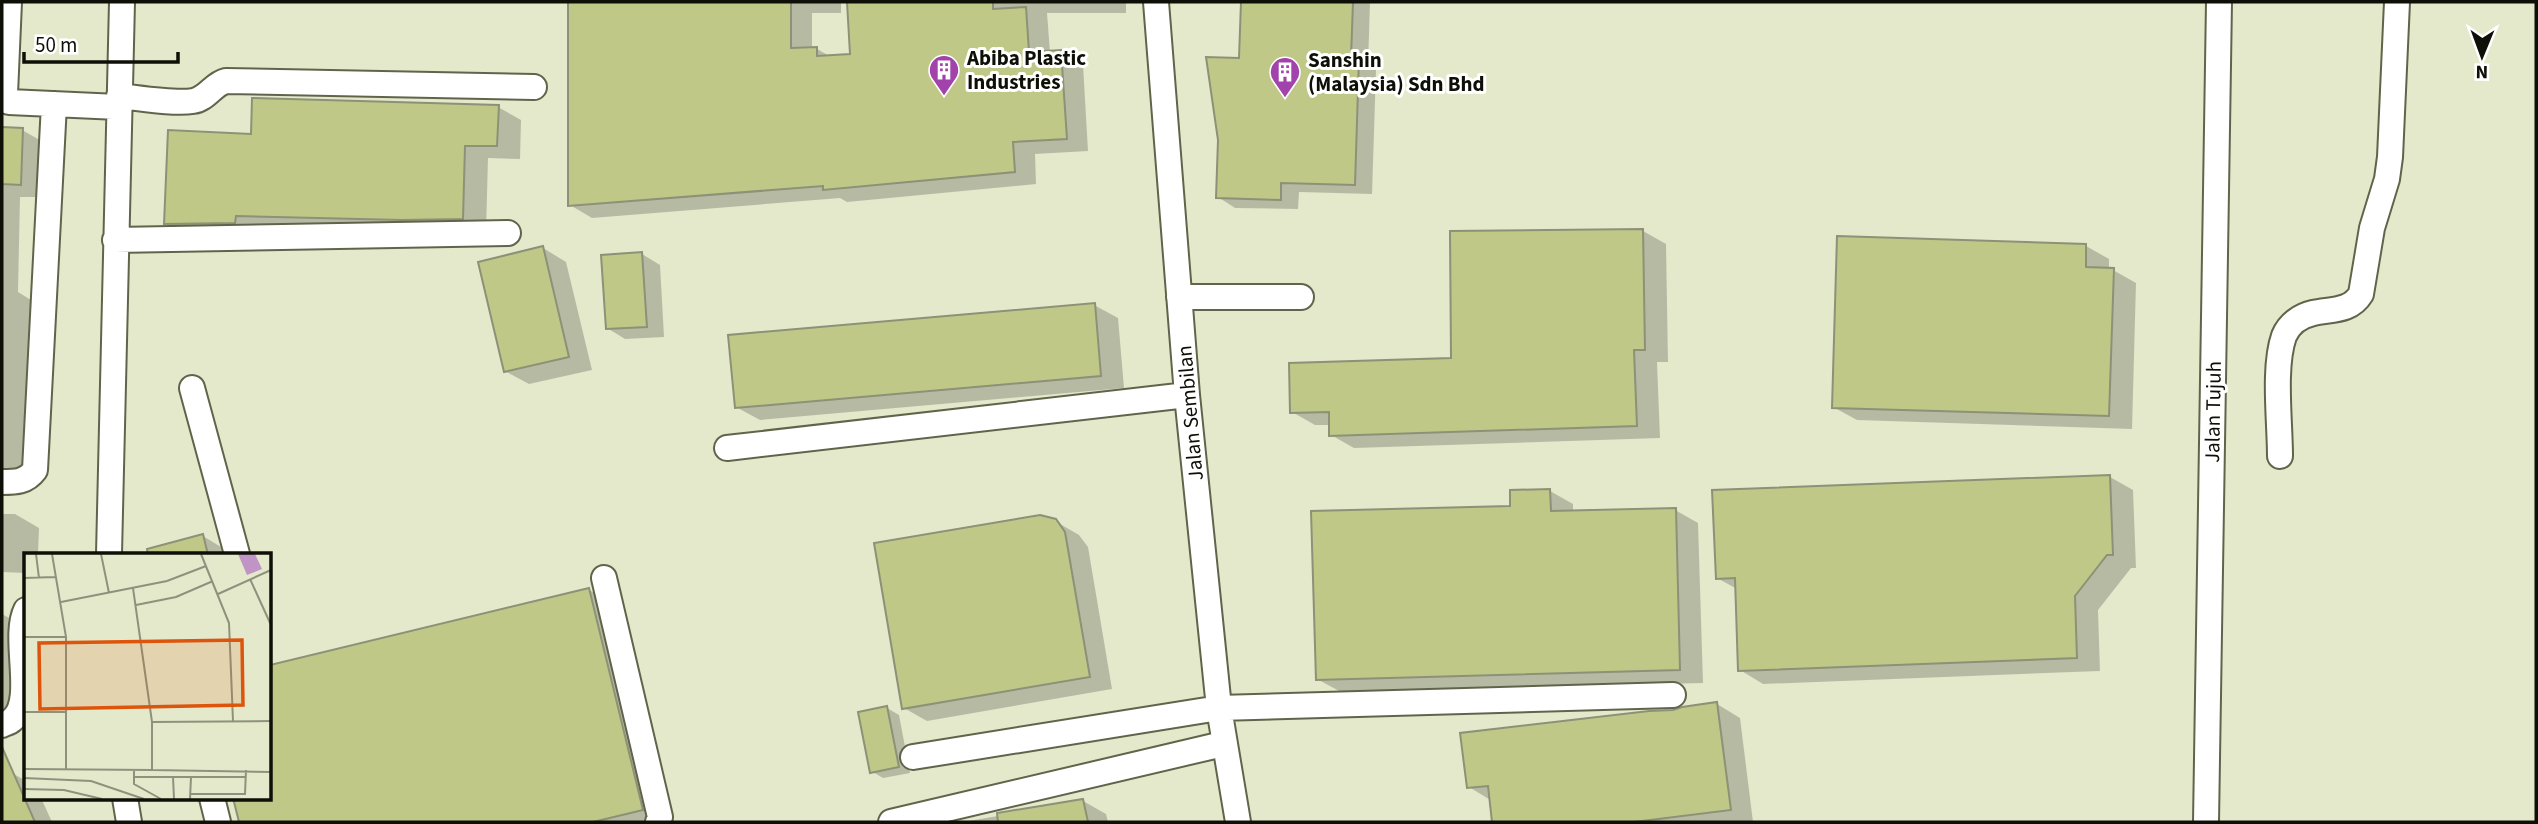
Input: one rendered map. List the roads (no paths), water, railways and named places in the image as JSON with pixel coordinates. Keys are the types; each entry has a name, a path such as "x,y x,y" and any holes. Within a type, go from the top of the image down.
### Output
{"street":[{"path":"9,2 5,94 9,102 18,104 194,101 217,83 226,81 534,87"},
{"path":"109,553 122,2"},
{"name":"Jalan Sembilan","path":"1156,2 1187,394 1223,744 1238,822"},
{"name":"Jalan Tujuh","path":"2206,822 2219,2"},
{"path":"2280,456 2279,360 2285,335 2291,325 2300,318 2311,313 2343,309 2357,301 2361,294 2372,228 2390,157 2397,2"},
{"path":"2,482 20,482 30,477 35,470 54,104"},
{"path":"115,240 508,233"},
{"path":"1179,297 1301,298"},
{"path":"192,388 236,553"},
{"path":"727,448 1187,394"},
{"path":"604,578 660,817 658,822"},
{"path":"2,725 12,720 22,701 24,622"},
{"path":"913,757 1219,708 1673,695"},
{"path":"891,822 1223,744"},
{"path":"125,800 129,822"},
{"path":"212,800 218,822"}],"place":[{"name":"Abiba Plastic Industries","path":"944,97"},
{"name":"Sanshin (Malaysia) Sdn Bhd","path":"1285,99"}]}
